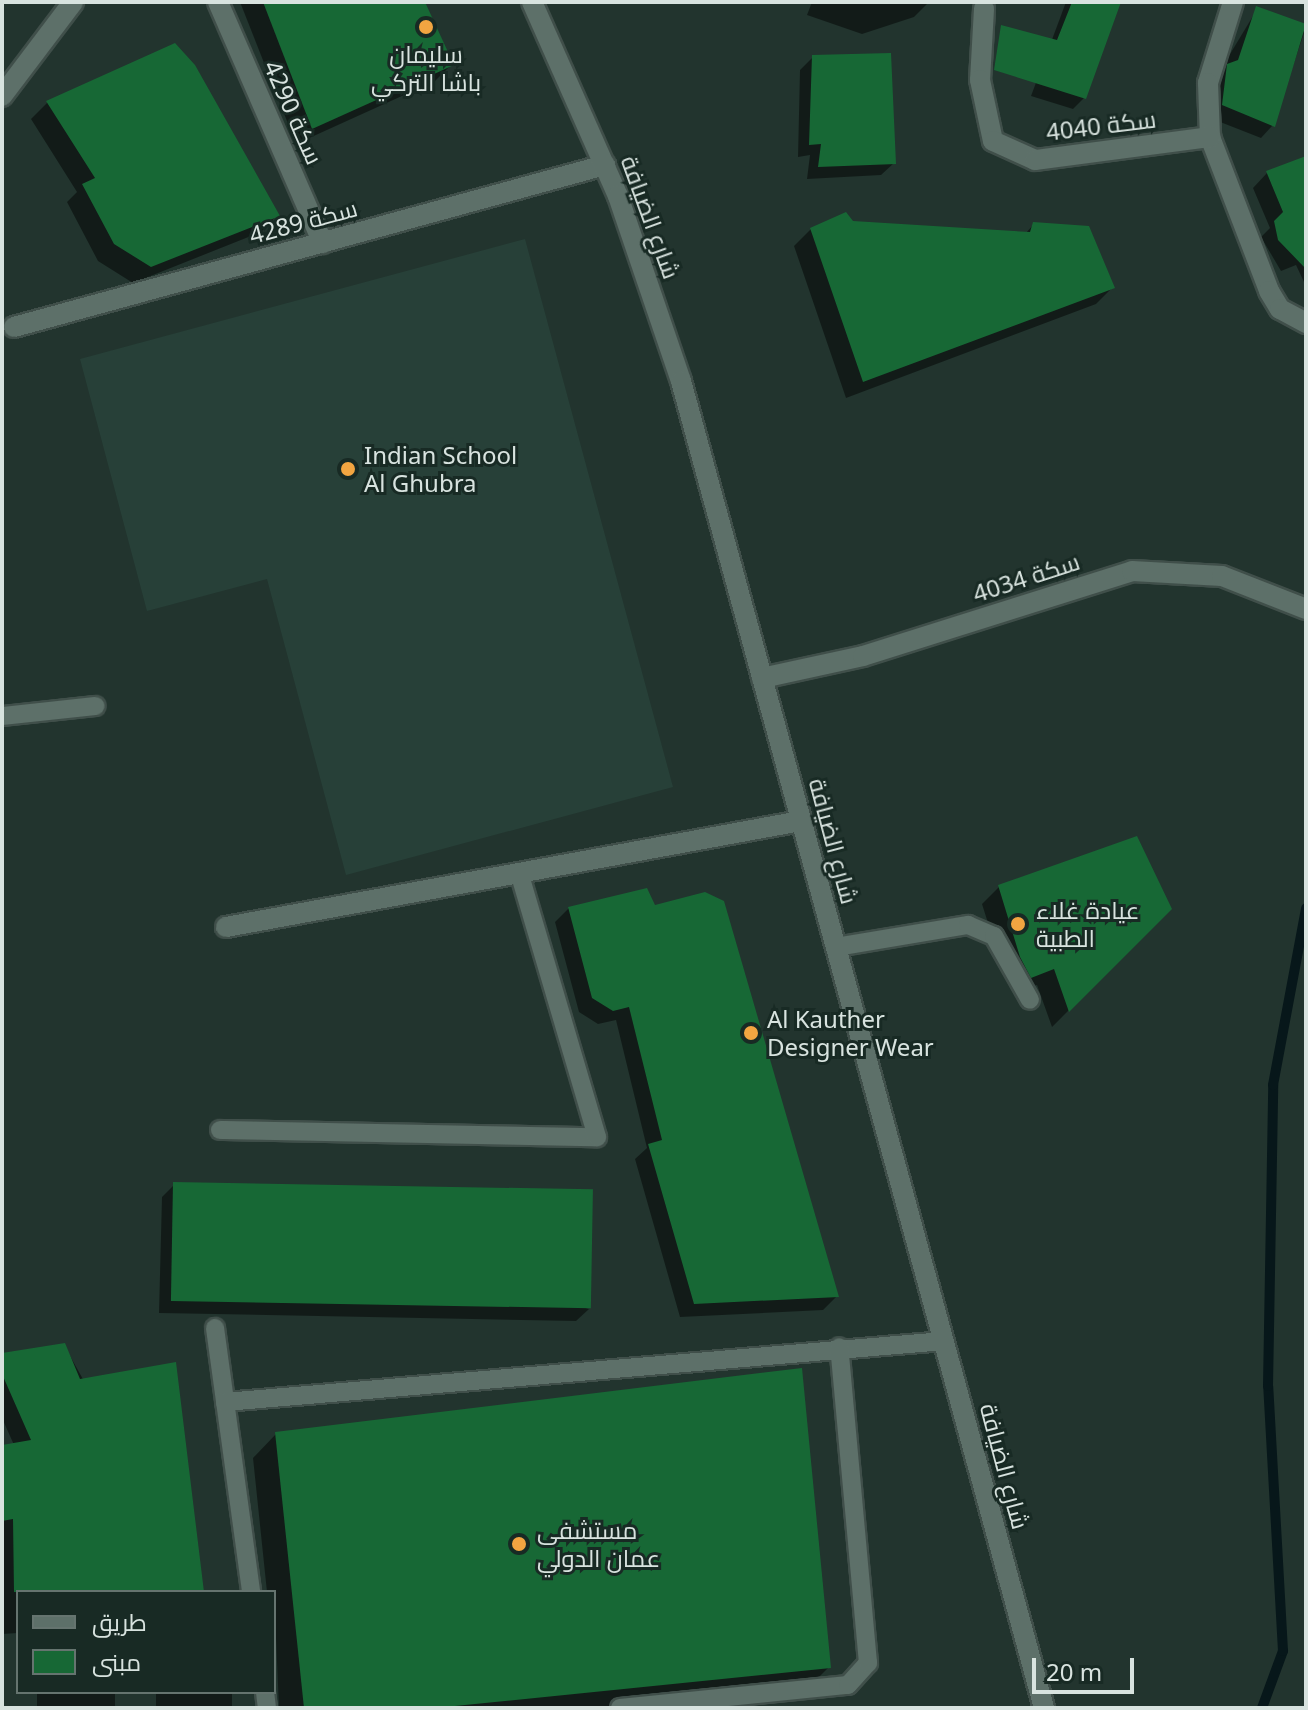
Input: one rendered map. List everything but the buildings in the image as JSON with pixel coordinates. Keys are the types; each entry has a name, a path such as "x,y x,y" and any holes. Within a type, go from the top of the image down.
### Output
{"street":[{"path":"2,96 73,2"},
{"name":"سكة 4290","path":"218,2 323,243"},
{"name":"شارع الضيافة","path":"532,2 605,165 681,381 1044,1708"},
{"path":"1233,2 1208,83 1210,137 1269,291 1280,309 1306,323"},
{"name":"سكة 4040","path":"984,9 980,80 993,141 1035,160 1210,137"},
{"name":"سكة 4289","path":"14,327 605,165"},
{"name":"سكة 4034","path":"762,678 863,656 1132,571 1222,576 1306,609"},
{"path":"226,927 801,821"}],"lane":[{"path":"2,716 95,706"},
{"path":"220,1130 597,1137 519,872"},
{"path":"836,947 968,925 994,936 1030,1000"},
{"path":"215,1328 251,1590"},
{"path":"225,1402 839,1347 944,1341"},
{"path":"620,1708 848,1685 868,1663 839,1347"}],"shaded area":[{"name":"Indian School Al Ghubra","path":"525,239 673,787 346,875 267,579 147,611 80,359"}],"waterway":[{"path":"1262,1708 1283,1651 1268,1386 1273,1085 1306,908"}],"place":[{"name":"سليمان باشا التركي","path":"426,27"},
{"name":"Indian School Al Ghubra","path":"348,469"},
{"name":"عيادة غلاء الطبية","path":"1018,924"},
{"name":"Al Kauther Designer Wear","path":"751,1033"},
{"name":"مستشفى عمان الدولي","path":"519,1544"}]}
